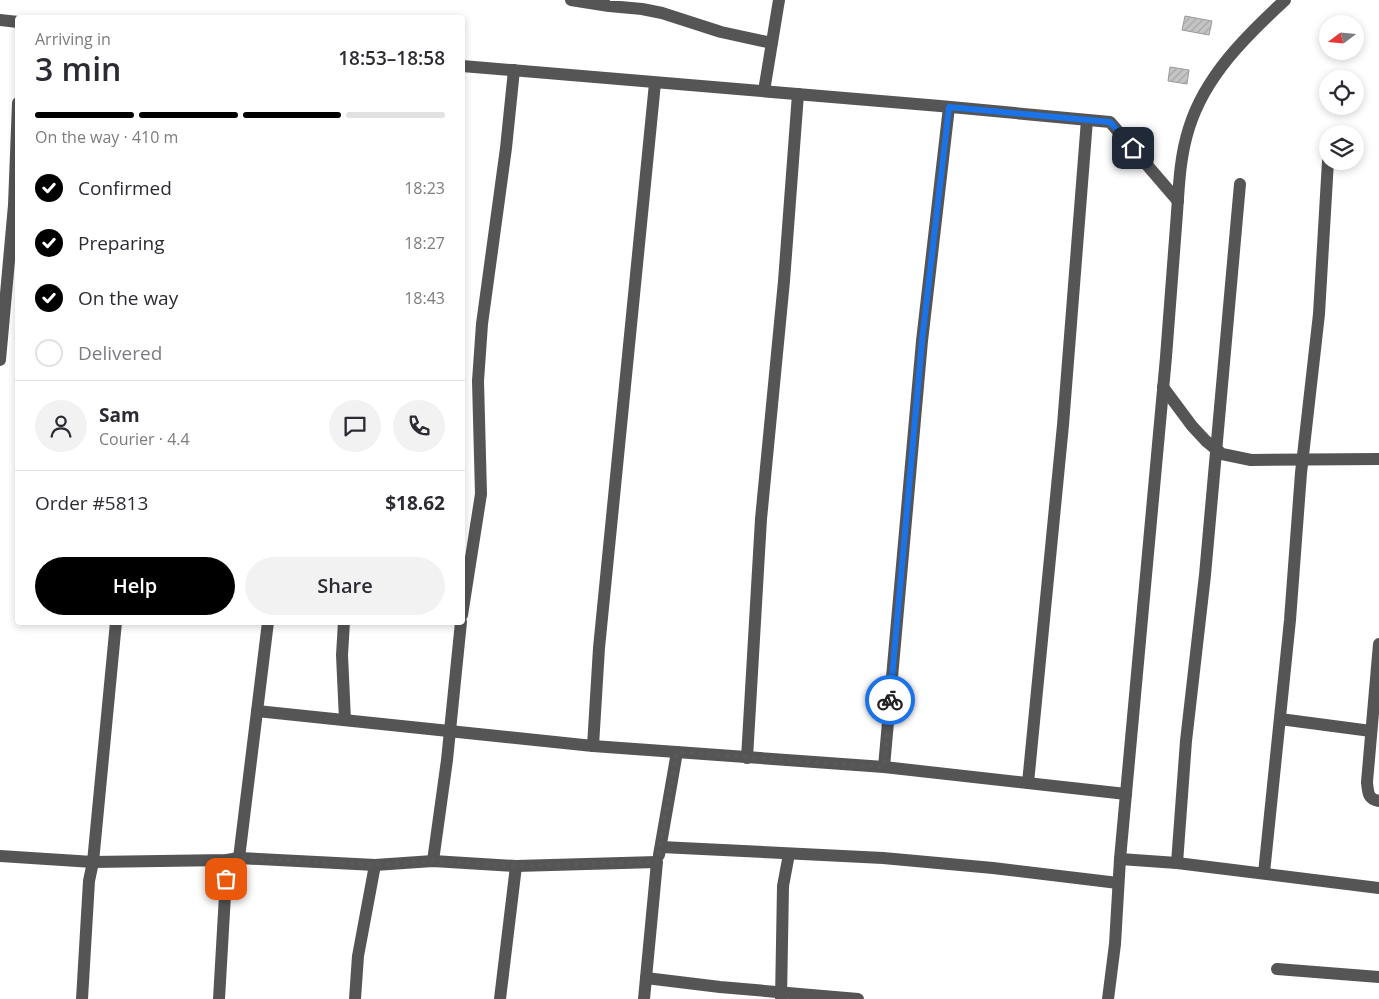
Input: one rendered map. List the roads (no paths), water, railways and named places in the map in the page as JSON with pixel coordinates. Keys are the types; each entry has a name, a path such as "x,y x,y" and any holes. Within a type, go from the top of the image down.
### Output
{"street":[{"path":"571,0 662,13 721,32 772,43"},
{"path":"764,91 779,0"},
{"path":"1108,999 1115,944 1120,859 1163,387 1180,169 1184,144 1189,126 1206,90 1218,71 1248,35 1285,0"},
{"path":"0,20 15,22"},
{"path":"465,66 1110,122 1178,201"},
{"path":"465,596 481,494 478,381 482,324 506,148 514,70"},
{"path":"593,746 599,648 655,82"},
{"path":"747,758 761,519 784,281 798,94"},
{"path":"884,767 922,341 949,107"},
{"path":"1028,783 1063,425 1086,120"},
{"path":"1264,873 1280,719 1302,459 1318,314 1327,170"},
{"path":"0,360 15,180"},
{"path":"1177,863 1186,741 1205,575 1240,184"},
{"path":"1163,387 1192,426 1222,454 1251,460 1379,459"},
{"path":"82,999 89,890 116,625"},
{"path":"219,999 233,859 257,711 268,625"},
{"path":"344,625 342,655 345,720"},
{"path":"433,861 450,731 461,625"},
{"path":"1379,644 1376,713 1371,731 1367,782 1368,794 1371,799 1379,802"},
{"path":"257,711 593,746 884,767 1126,794"},
{"path":"1280,719 1371,731"},
{"path":"644,999 657,862 677,752"},
{"path":"661,848 883,858 993,868 1118,884"},
{"path":"781,996 783,886 788,854"},
{"path":"0,856 93,862 233,859 375,865 433,861 516,866 657,862"},
{"path":"1120,859 1177,863 1379,888"},
{"path":"355,999 358,956 375,865"},
{"path":"500,999 516,866"},
{"path":"1277,969 1379,977"},
{"path":"646,978 781,996 858,999"}]}
